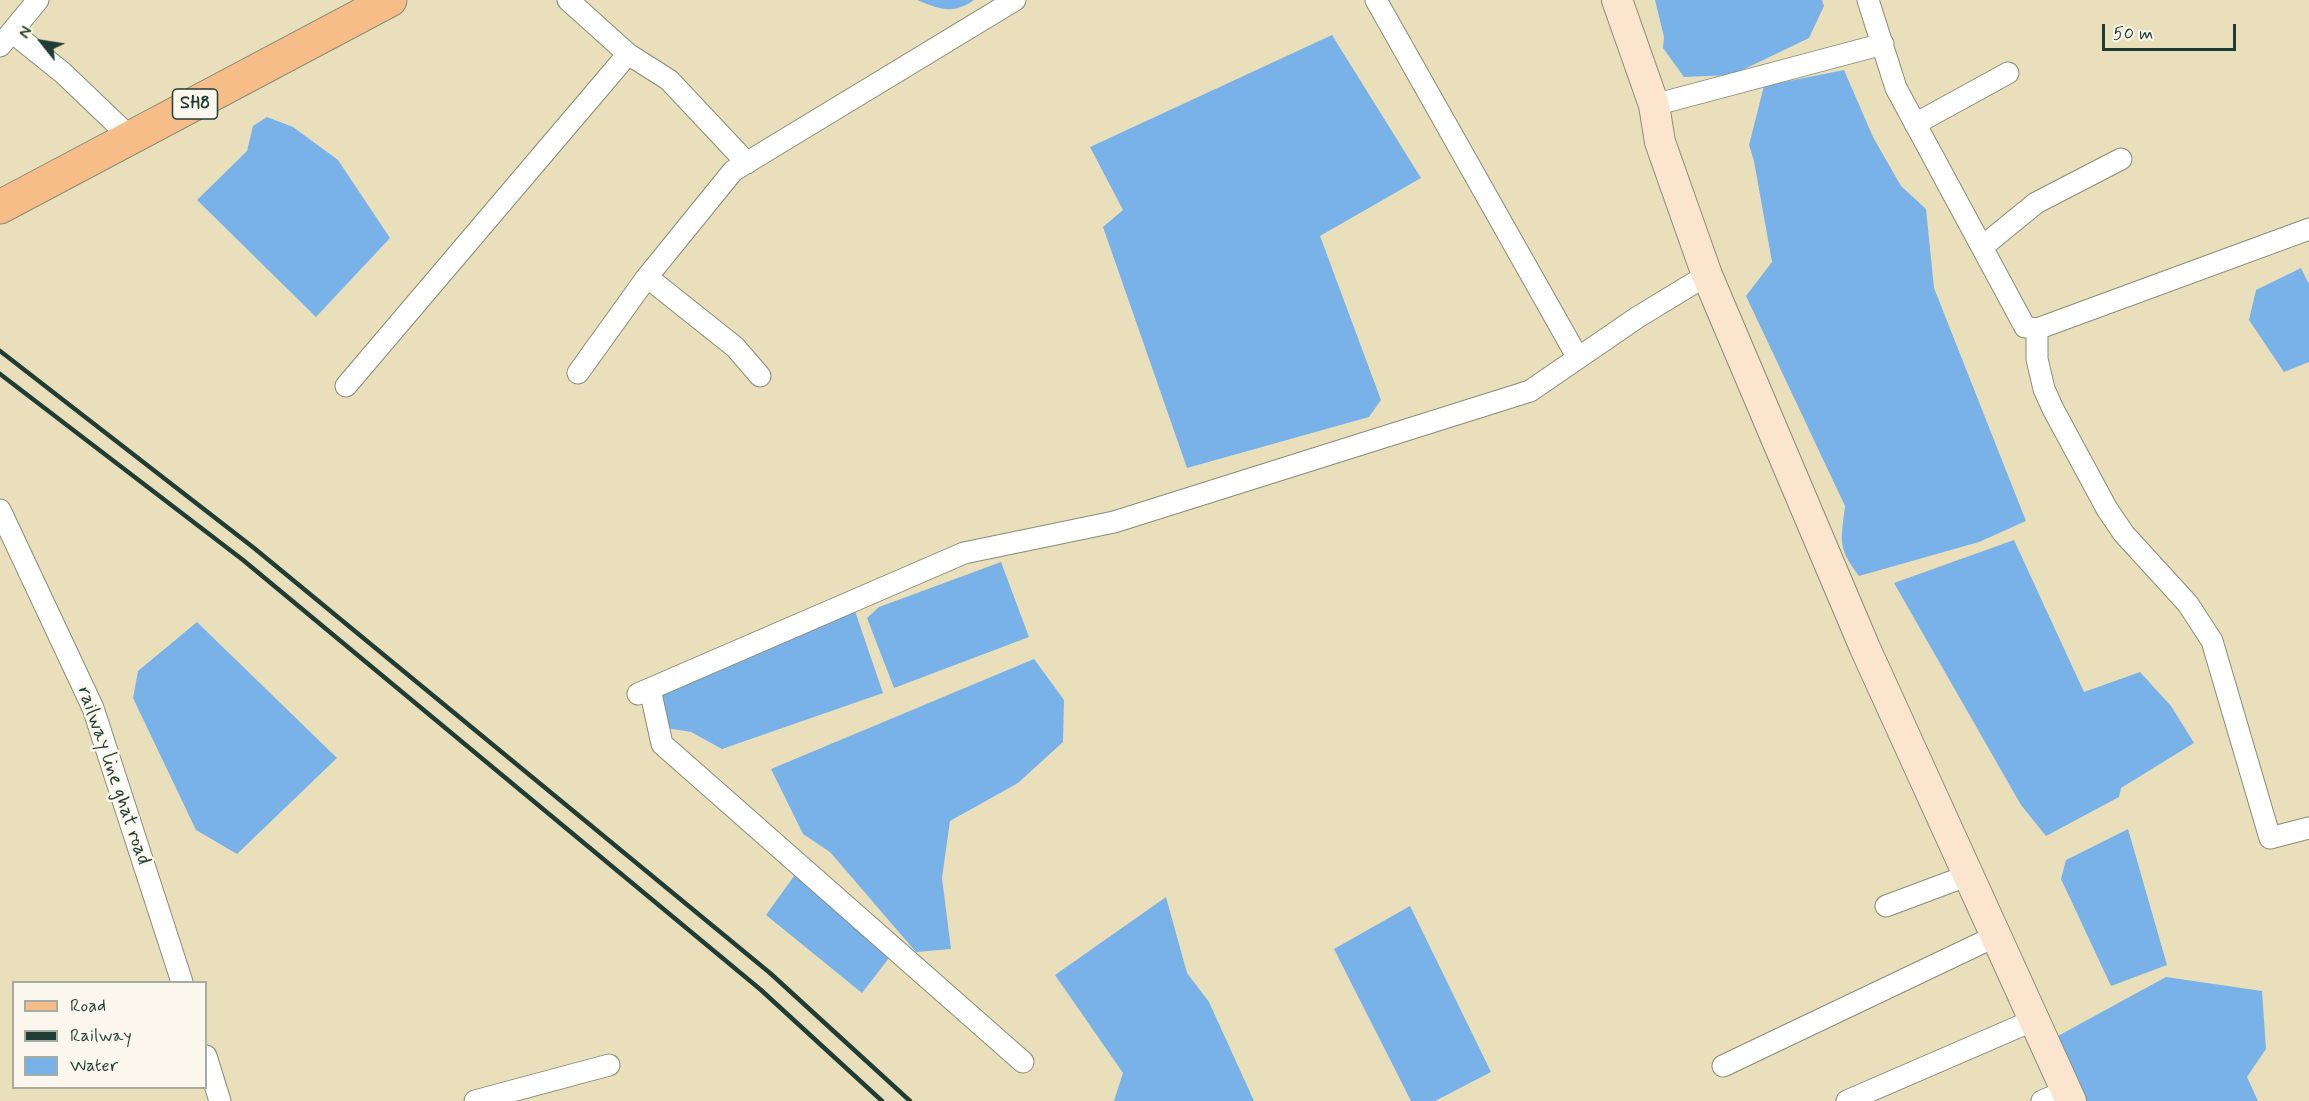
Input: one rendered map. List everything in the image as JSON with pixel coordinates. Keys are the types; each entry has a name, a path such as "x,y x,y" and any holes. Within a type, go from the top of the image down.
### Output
{"main road":[{"name":"SH8","path":"0,207 390,0"}],"street":[{"path":"38,0 6,39 63,73 131,138"},
{"path":"568,0 628,54 669,80 747,163"},
{"path":"578,373 647,278 734,171 1015,0"},
{"path":"1376,0 1578,358"},
{"path":"1617,0 1654,105 1660,142 1707,275 1865,648 2034,1020 2059,1098"},
{"path":"1868,0 1896,88 2025,327 2037,329 2309,229"},
{"path":"1654,105 1882,45"},
{"path":"346,386 628,54"},
{"path":"1915,124 2008,73"},
{"path":"1982,247 2036,204 2121,159"},
{"path":"1023,1062 662,744 644,691 964,553 1114,522 1530,391 1638,317 1707,275"},
{"path":"647,278 735,347 760,376"},
{"path":"2037,329 2037,359 2044,389 2108,509 2124,534 2188,604 2212,641 2271,838 2309,828"},
{"name":"railway line ghat road","path":"0,510 93,708 182,981"},
{"path":"1886,906 1969,876"},
{"path":"1723,1066 1996,936"},
{"path":"1847,1101 2034,1020"},
{"path":"207,1059 220,1101"},
{"path":"475,1101 609,1065"}],"water":[{"path":"917,0 974,0 959,8 946,9"},
{"path":"1655,0 1822,0 1824,6 1809,38 1732,75 1684,77 1663,48 1664,37"},
{"path":"1332,35 1421,178 1320,236 1381,400 1369,417 1187,468 1103,227 1123,210 1090,147"},
{"path":"1844,70 1873,137 1901,186 1926,209 1934,288 2026,521 1979,542 1859,576 1847,558 1842,543 1845,506 1746,296 1772,262 1754,161 1749,145 1764,86"},
{"path":"267,117 293,127 338,160 390,238 316,317 197,200 247,151 253,126"},
{"path":"2301,268 2309,284 2309,362 2284,372 2249,320 2256,290"},
{"path":"2014,540 2084,692 2140,672 2171,706 2194,743 2121,788 2119,797 2046,836 2021,805 1894,583"},
{"path":"1001,562 1029,637 894,688 867,618 879,607"},
{"path":"855,611 883,693 722,749 691,732 666,728 660,696"},
{"path":"197,622 337,758 237,854 196,830 133,698 138,671"},
{"path":"1034,659 1064,700 1063,742 1018,783 950,821 942,878 951,949 916,952 830,852 803,834 771,769"},
{"path":"2128,829 2167,965 2111,986 2061,879 2066,860"},
{"path":"797,872 869,918 889,958 862,993 766,915"},
{"path":"1166,897 1187,973 1209,1002 1254,1101 1114,1101 1123,1073 1055,975"},
{"path":"1410,906 1491,1072 1435,1101 1411,1101 1334,949"},
{"path":"2166,977 2262,991 2266,1049 2247,1077 2258,1101 2086,1101 2056,1037"}],"railway":[{"path":"0,351 254,548 770,973 910,1101"},
{"path":"0,374 243,560 761,990 882,1101"}]}
